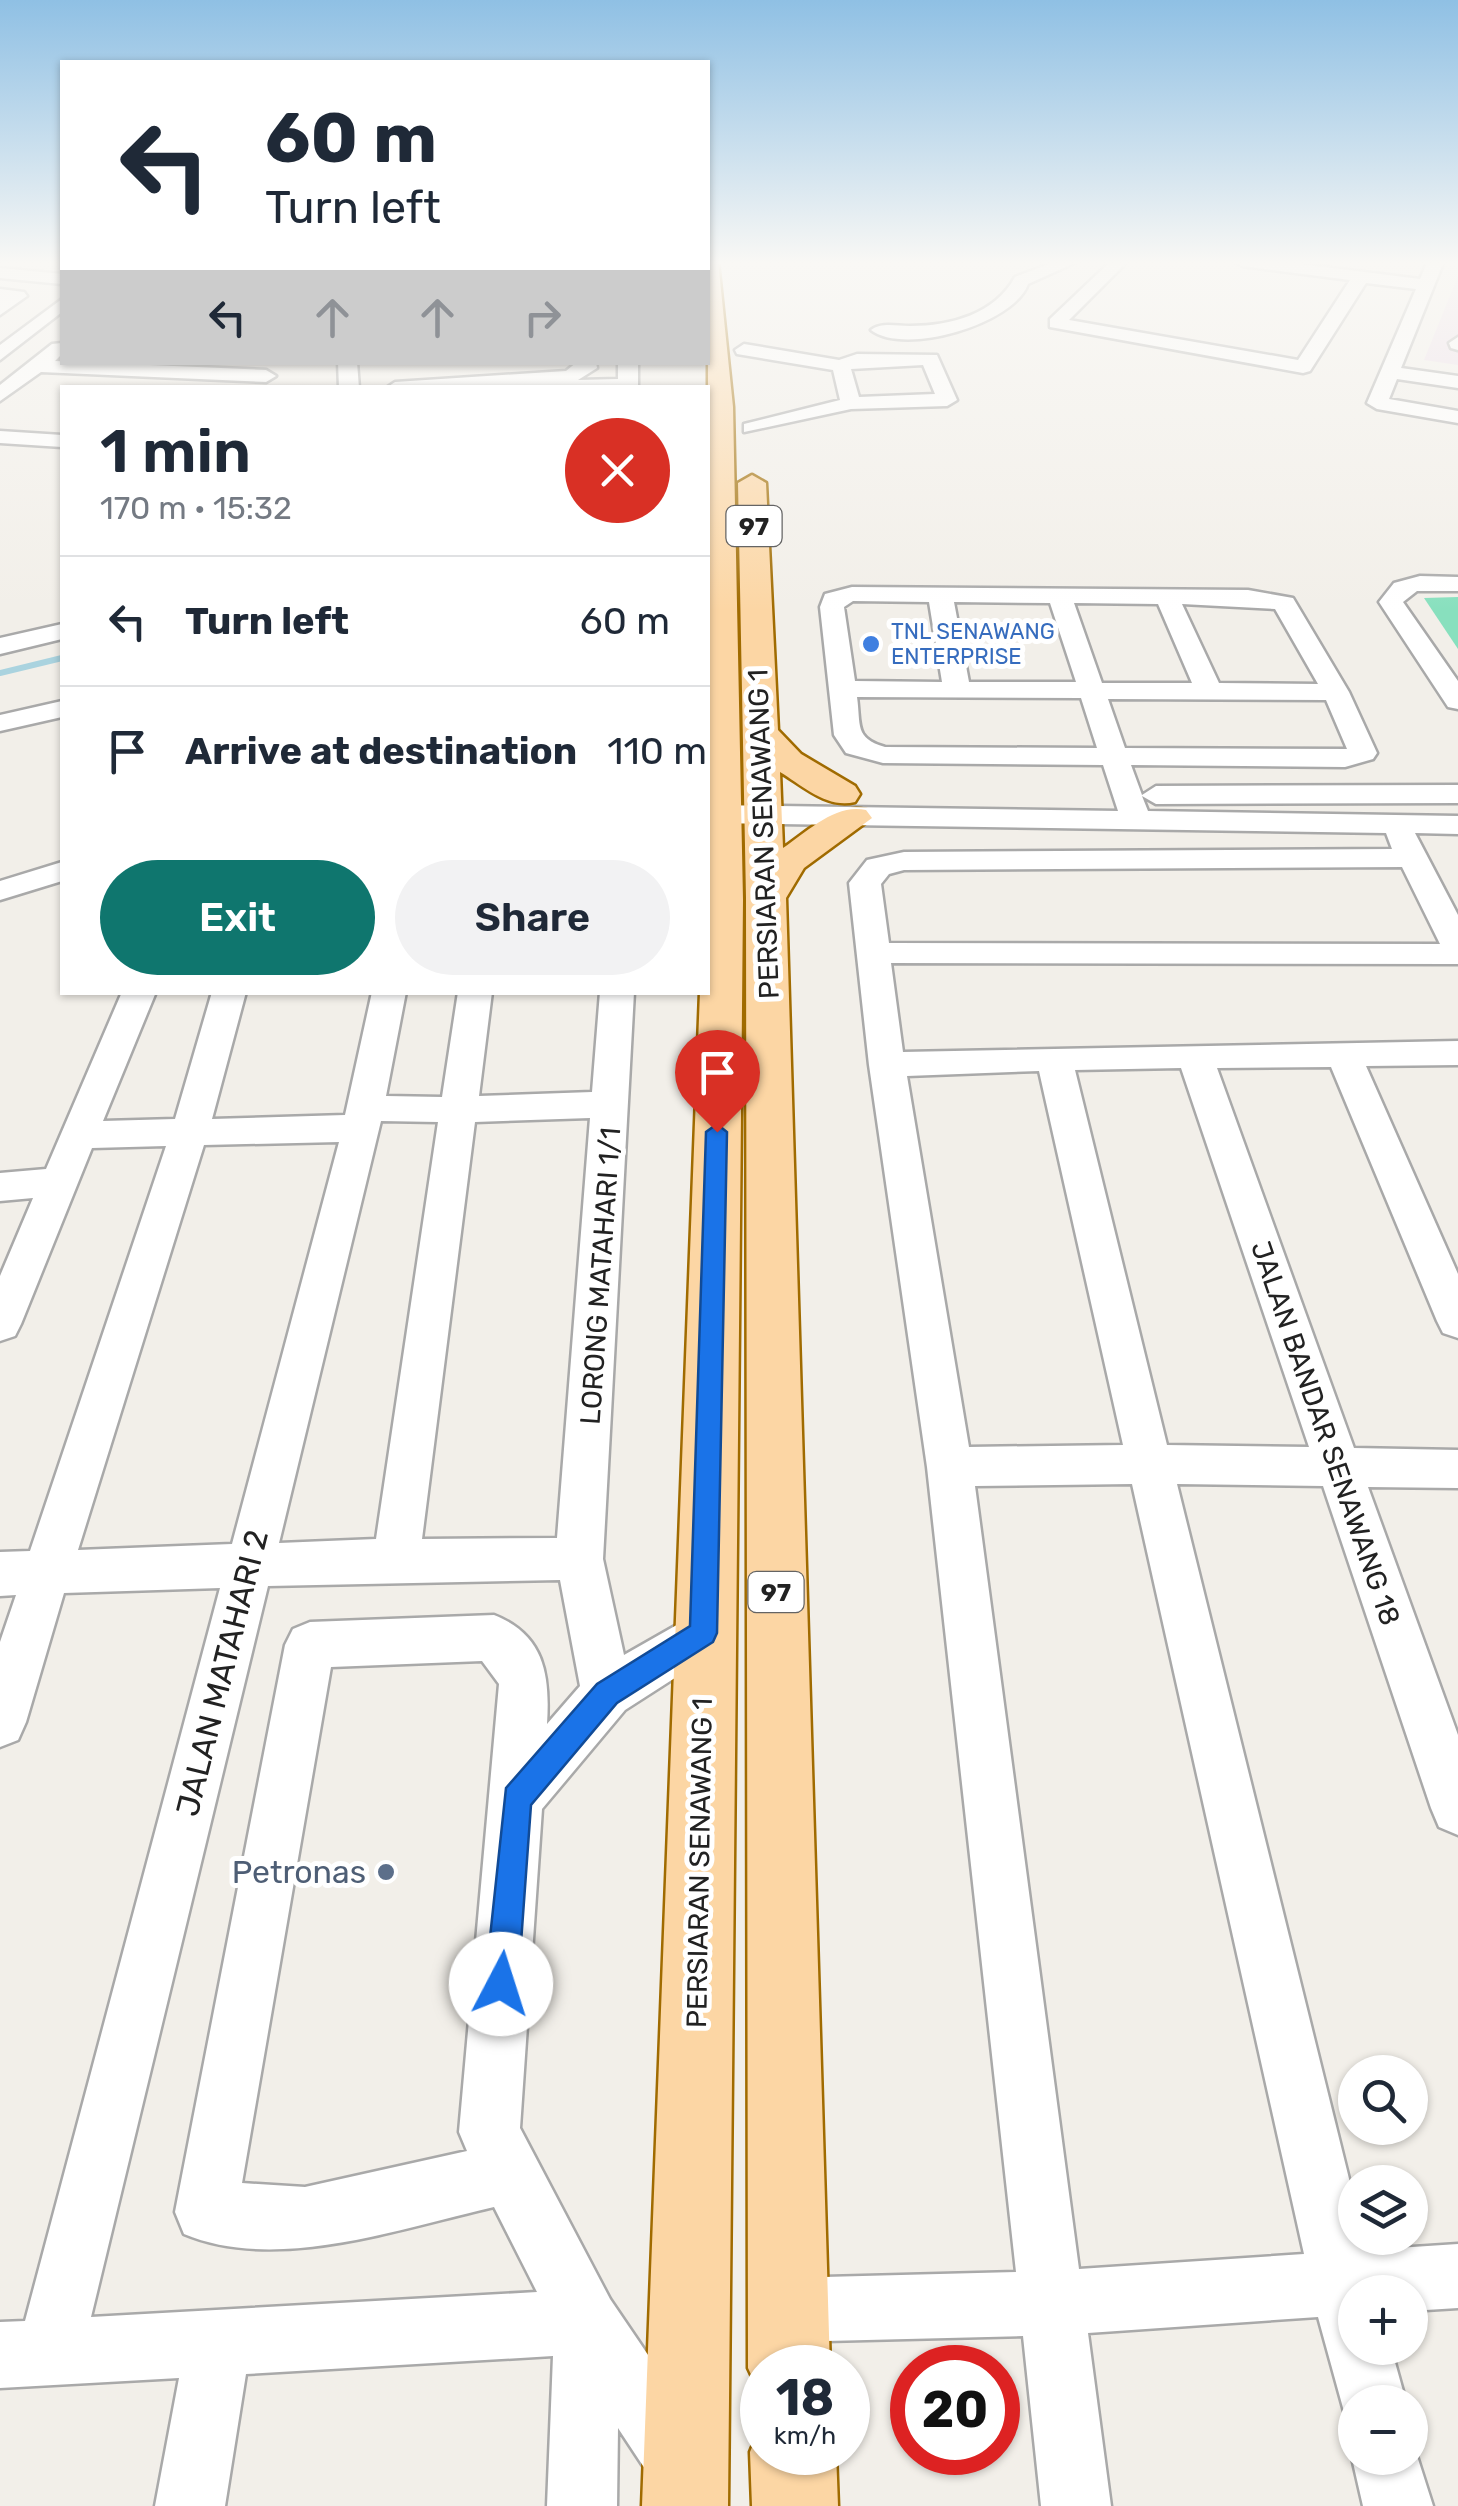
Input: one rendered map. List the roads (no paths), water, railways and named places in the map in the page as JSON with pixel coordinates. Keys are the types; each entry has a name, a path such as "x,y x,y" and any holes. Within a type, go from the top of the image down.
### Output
{"main road":[{"name":"PERSIARAN SENAWANG 1","path":"718,378 713,749 731,830 788,2339"},
{"name":"PERSIARAN SENAWANG 1","path":"686,2488 703,1633 731,830 760,732 747,378"},
{"path":"731,830 789,861 847,806 788,762 760,732"},
{"path":"793,2475 795,2506"}],"street":[{"path":"0,396 23,378"},
{"path":"442,385 555,378"},
{"path":"844,378 851,403"},
{"path":"751,428 851,403 947,400 938,378"},
{"path":"1388,378 1377,404 1458,417"},
{"path":"1430,378 1458,382"},
{"path":"0,438 60,441"},
{"path":"1458,584 1406,584 1396,590 1391,602 1458,701"},
{"path":"852,594 1060,598 1248,597 1284,603 1336,692 1363,752 1345,758 883,756 856,748 848,735 834,599 852,594"},
{"path":"940,595 957,689"},
{"path":"1060,598 1132,808"},
{"path":"1167,598 1209,691"},
{"path":"0,646 60,632"},
{"path":"843,689 1336,692"},
{"path":"0,723 60,708"},
{"path":"731,830 847,806 1132,808 1458,794"},
{"path":"1132,808 1404,842"},
{"path":"1076,2506 950,1467 887,1065 866,884 878,867 904,862 1404,842 1458,825"},
{"path":"873,953 1458,950 1404,842"},
{"path":"3,883 60,871"},
{"path":"2,1314 63,1181 137,995"},
{"path":"0,1722 22,1574 192,1130 227,995"},
{"name":"JALAN MATAHARI 2","path":"25,2354 248,1568 363,1118 388,995"},
{"path":"396,1560 476,995"},
{"name":"LORONG MATAHARI 1/1","path":"607,1694 579,1560 612,1104 616,995"},
{"path":"887,1065 1054,1058 1458,1053"},
{"path":"1343,1054 1458,1321"},
{"path":"1054,1058 1340,2275"},
{"name":"JALAN BANDAR SENAWANG 18","path":"1195,1058 1458,1808"},
{"path":"82,1135 458,1110 612,1104"},
{"path":"0,1186 63,1181"},
{"path":"950,1467 1151,1464 1458,1468"},
{"path":"22,1574 396,1560 579,1560"},
{"path":"516,1799 607,1694 703,1633"},
{"path":"513,2172 304,2218 206,2212 310,1645 494,1638 526,1677 490,2132 513,2172 587,2322 686,2488"},
{"path":"1428,2285 1458,2276"},
{"path":"788,2339 1051,2303 1338,2309"},
{"path":"25,2354 587,2322"},
{"path":"582,2506 587,2322"},
{"path":"190,2506 218,2346"},
{"path":"1390,2475 1398,2506"}],"waterway":[{"path":"0,673 60,658"}],"place":[{"name":"TNL SENAWANG ENTERPRISE","path":"871,644"},
{"name":"Petronas","path":"386,1872"}]}
